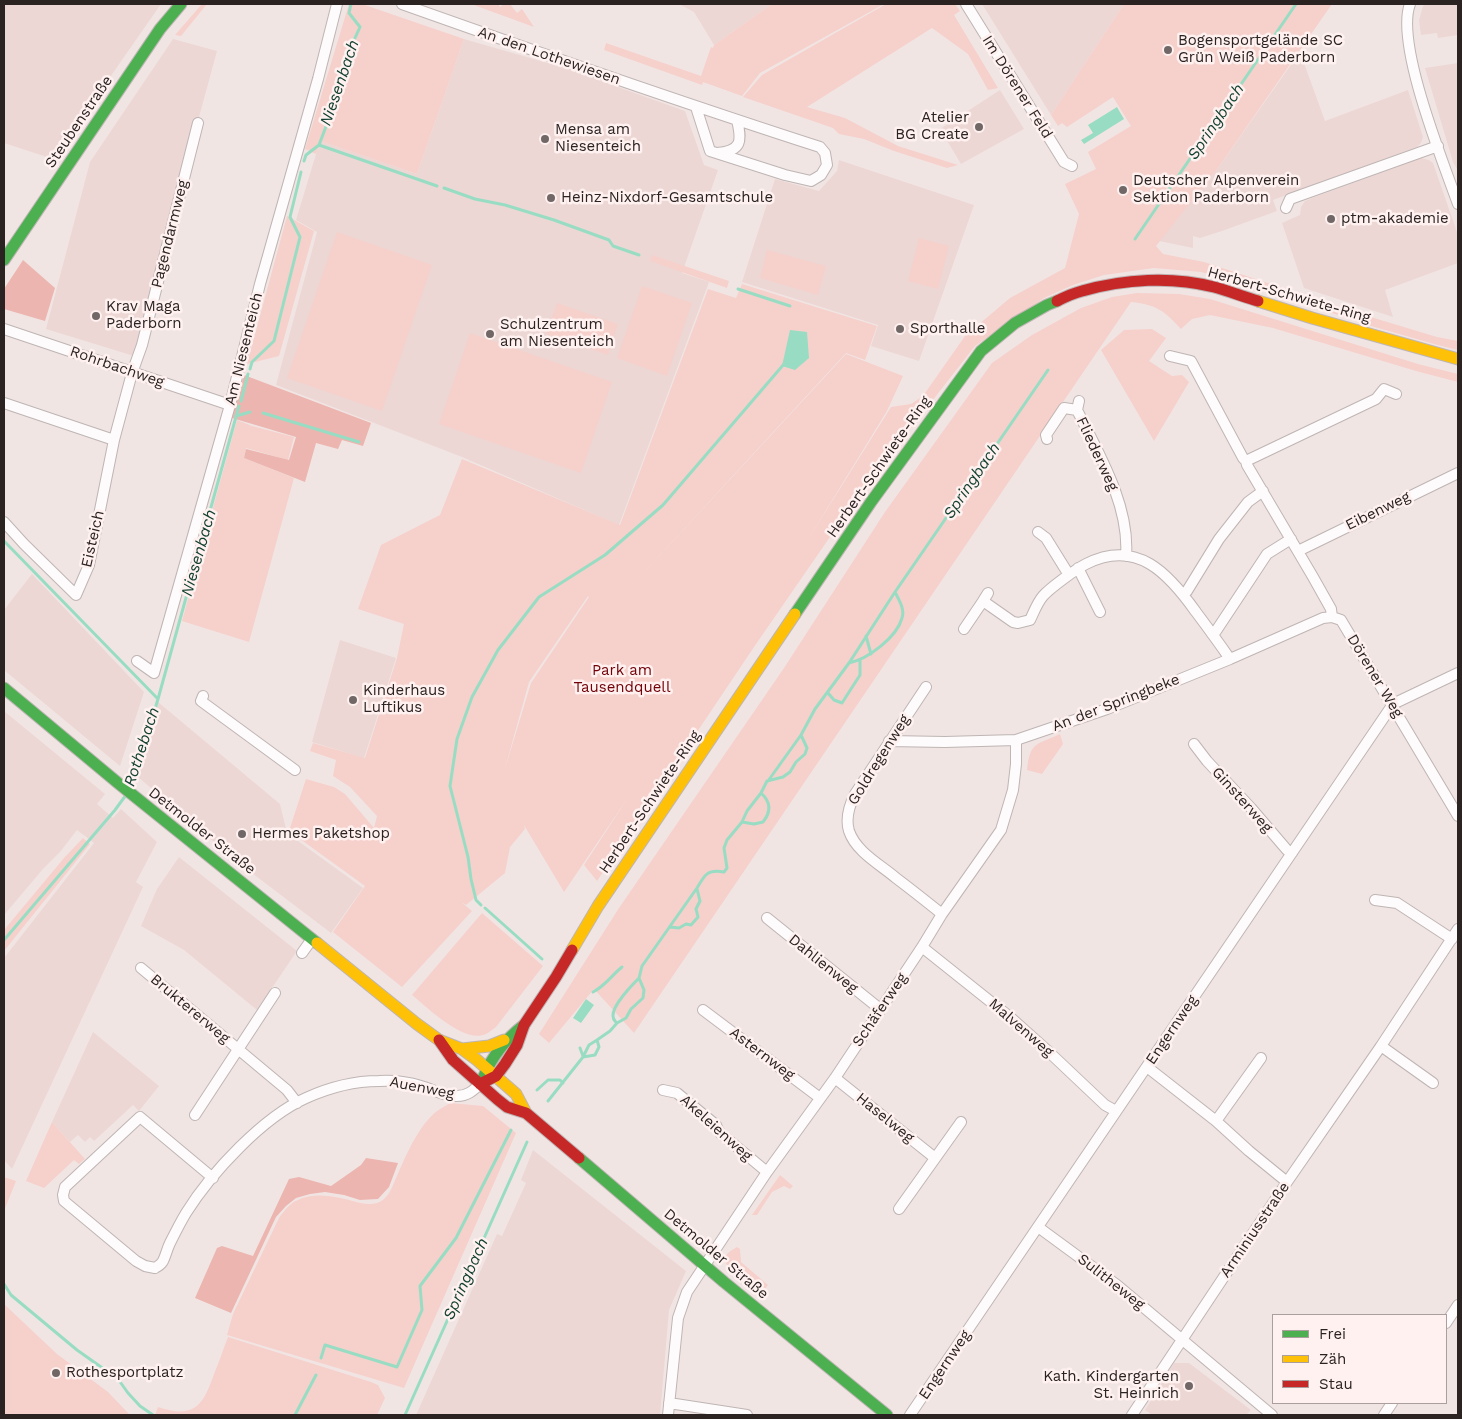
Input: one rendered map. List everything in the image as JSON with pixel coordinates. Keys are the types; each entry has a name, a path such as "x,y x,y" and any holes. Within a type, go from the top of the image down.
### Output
{"main road":[{"name":"Steubenstraße","path":"4,260 160,29 181,4"},
{"name":"Herbert-Schwiete-Ring","path":"480,1084 491,1072 505,1064 517,1045 524,1025 556,977 598,906 871,502 981,351 1015,323 1047,305 1081,291 1114,284 1150,280 1181,282 1213,287 1458,360"},
{"name":"Detmolder Straße","path":"4,688 128,792 417,1024 439,1040 462,1049 491,1072 516,1094 526,1114"},
{"name":"Herbert-Schwiete-Ring","path":"491,1072 493,1055 506,1039 524,1025"},
{"path":"462,1049 489,1046 506,1039"},
{"name":"Detmolder Straße","path":"439,1040 453,1060 507,1107 526,1114 887,1415"}],"street":[{"name":"Am Niesenteich","path":"137,661 154,673 230,406 260,284 318,79 337,4"},
{"name":"An den Lothewiesen","path":"402,4 566,63 820,147 826,154 827,165 821,176 811,181 785,175 716,153"},
{"name":"Im Dörener Feld","path":"966,4 1064,162 1072,166"},
{"path":"1410,4 1407,18 1408,40 1418,85 1458,204"},
{"path":"696,107 710,151 716,153 724,152 737,146 741,139 737,120"},
{"name":"Pagendarmweg","path":"132,373 142,345 198,123"},
{"path":"1286,208 1290,200 1438,146"},
{"name":"Rohrbachweg","path":"4,329 230,406"},
{"name":"Dörener Weg","path":"1170,356 1191,361 1247,466 1331,609 1332,617 1341,620 1393,704 1458,816"},
{"name":"Eisteich","path":"4,522 76,595 88,565 114,440 132,373"},
{"path":"1246,461 1376,399 1384,389 1396,394"},
{"path":"4,403 114,440"},
{"name":"Fliederweg","path":"1046,438 1046,435 1064,408 1078,406 1112,481 1123,519 1127,548 1126,556"},
{"name":"Eibenweg","path":"1298,551 1458,473"},
{"path":"1183,594 1187,591 1219,539 1248,502 1263,491"},
{"path":"1038,532 1046,538 1069,575"},
{"path":"1212,634 1216,631 1267,554 1291,539"},
{"path":"964,629 986,597 1013,622 1018,623 1030,620 1043,596 1078,568 1104,557 1126,556 1155,566 1165,574 1183,594 1230,659"},
{"path":"1078,568 1100,612"},
{"name":"An der Springbeke","path":"890,741 1016,740 1107,709 1230,659 1296,629 1323,618 1332,617"},
{"path":"1393,704 1458,673"},
{"name":"Goldregenweg","path":"926,686 855,794 848,807 848,821 850,831 857,845 866,854 942,914"},
{"path":"203,696 201,702 296,770"},
{"name":"Engernweg","path":"910,1415 1393,704"},
{"name":"Schäferweg","path":"668,1415 678,1318 687,1292 767,1172 835,1078 942,914 1001,830 1013,790 1016,740"},
{"name":"Ginsterweg","path":"1194,744 1207,762 1251,808 1287,850 1292,853"},
{"path":"1375,900 1397,903 1452,939"},
{"name":"Dahlienweg","path":"766,918 880,1009"},
{"name":"Arminiusstraße","path":"1132,1415 1458,929"},
{"path":"302,953 312,939"},
{"name":"Malvenweg","path":"922,947 1011,1018 1105,1105 1116,1111"},
{"name":"Bruktererweg","path":"141,968 288,1090 297,1103"},
{"name":"Bruktererweg","path":"195,1115 275,992"},
{"name":"Asternweg","path":"703,1010 820,1098"},
{"path":"1381,1046 1433,1083"},
{"path":"1216,1122 1261,1058"},
{"path":"1147,1067 1287,1182"},
{"name":"Haselweg","path":"835,1078 935,1158"},
{"name":"Auenweg","path":"213,1178 140,1117 65,1187 63,1192 64,1201 128,1254 145,1266 154,1268 163,1261 170,1243 187,1212 213,1178 251,1137 270,1120 297,1103 329,1090 372,1081 418,1085 451,1096 472,1092 480,1084"},
{"name":"Akeleienweg","path":"662,1090 677,1093 716,1125 719,1132 767,1172"},
{"path":"899,1209 961,1122"},
{"name":"Sulitheweg","path":"1038,1227 1117,1285 1272,1415"},
{"path":"1447,1322 1458,1305"},
{"path":"669,1403 747,1415"},
{"path":"1384,1415 1391,1404"}],"shaded area":[{"path":"4,4 161,4 53,159 4,143"},
{"path":"679,4 772,4 714,45 694,12"},
{"path":"982,4 1124,4 1051,115"},
{"path":"1426,4 1458,4 1458,35 1438,38 1437,33 1421,35 1419,20 1423,6"},
{"path":"173,39 217,51 134,356 46,329 90,162"},
{"name":"Schulzentrum am Niesenteich","path":"464,39 565,68 685,111 704,165 718,170 682,273 709,282 619,525 462,457 276,385 317,232 296,220 320,141 417,174"},
{"path":"1300,52 1325,121 1408,90 1423,137 1421,143 1417,147 1273,200 1277,211 1200,238 1193,236 1193,248 1159,241 1218,168"},
{"path":"1458,63 1457,169 1453,162 1425,68"},
{"path":"1000,90 1024,129 961,164 940,129"},
{"path":"1117,107 1124,119 1084,144 1081,140 1093,133 1088,125"},
{"path":"1421,158 1433,163 1458,235 1458,263 1385,290 1393,317 1304,288 1282,223 1300,215 1301,207 1305,201"},
{"path":"839,160 974,205 919,361 871,346 878,325 742,282 775,179 819,191 837,171"},
{"path":"23,260 55,288 45,321 4,309 4,289"},
{"path":"790,330 807,332 809,358 795,370 782,366"},
{"path":"244,375 371,423 363,446 342,440 338,449 316,443 305,482 244,458 246,449 289,460 296,437 232,418"},
{"path":"32,574 144,692 120,766 4,670 4,610"},
{"name":"Kinderhaus Luftikus","path":"340,640 396,658 364,758 312,742"},
{"path":"158,702 280,804 287,833 363,888 331,933 240,864 138,777"},
{"path":"4,711 105,794 97,804 113,818 121,809 157,842 136,882 143,887 12,1169 4,1160 4,958 94,843 77,830 4,915"},
{"path":"179,857 297,951 257,1010 184,950 141,926 157,889"},
{"path":"586,999 594,1005 581,1023 573,1018"},
{"path":"93,1032 159,1086 139,1111 133,1105 94,1141 90,1137 85,1142 78,1135 70,1142 52,1122"},
{"path":"533,1150 686,1271 669,1310 660,1415 416,1415 497,1234 502,1236 526,1183 521,1180"},
{"path":"366,1158 398,1163 389,1187 378,1199 360,1200 325,1192 296,1198 276,1217 231,1313 195,1298 217,1248 222,1246 253,1256 289,1179 299,1177 331,1186 361,1165"},
{"name":"Kath. Kindergarten St. Heinrich","path":"1174,1363 1189,1363 1251,1410 1246,1415 1152,1415 1145,1410"}],"green space":[{"path":"202,4 207,4 181,36 175,35"},
{"path":"349,4 362,4 464,39 417,174 320,141 316,154 305,149"},
{"path":"471,4 498,4 500,7 504,4 510,4 517,13 522,9 534,27"},
{"path":"772,4 884,4 760,73 742,96 703,82 702,85 604,50 606,43 701,76 711,47 713,48 714,45"},
{"path":"886,4 955,4 960,11 954,15 998,88 988,90 968,54 932,28 807,107 845,118 898,146 958,165 947,168 864,139 839,134 833,128 743,97 762,75"},
{"name":"Park am Tausendquell","path":"1124,4 1332,4 1218,168 1156,246 1163,254 1204,262 1374,318 1437,337 1458,341 1458,350 1371,326 1246,284 1201,272 1154,268 1104,275 1073,285 1044,298 975,346 861,492 597,881 584,865 629,796 564,892 524,825 525,829 510,847 505,873 466,905 461,902 472,911 402,987 333,932 365,886 289,831 306,779 334,787 345,794 374,828 377,816 350,787 333,776 336,760 310,751 313,743 365,758 397,658 404,624 358,609 381,545 440,515 462,459 620,525 708,289 736,298 742,284 877,326 865,360 846,353 613,606 846,354 903,376 887,411 804,546 891,407 911,404 923,396 965,336 1010,298 1065,268 1079,214 1065,184 1096,169 1088,152 1131,126 1113,97 1067,127 1062,123 1058,126 1051,115","holes":["589,597 531,683 504,772 529,682"]},
{"path":"287,216 314,231 279,356 247,364"},
{"path":"337,232 432,265 382,411 287,378"},
{"path":"919,238 949,246 938,289 908,281"},
{"path":"767,250 826,266 818,295 760,278"},
{"path":"652,255 729,281 727,288 650,261"},
{"path":"642,286 692,303 667,376 617,358"},
{"path":"1137,293 1179,294 1210,299 1418,364 1458,374 1458,382 1273,328 1210,315 1192,319 1181,329 1160,310 1148,305 1131,302 634,1033 594,989 549,1043 539,1034 619,908 784,668 885,512 992,363 1032,335 1081,308 1112,297"},
{"path":"557,303 618,324 608,355 546,334"},
{"path":"1152,329 1166,338 1149,361 1172,376 1182,375 1189,382 1154,441 1101,350 1124,330"},
{"path":"470,333 612,382 581,473 439,424"},
{"path":"237,420 294,437 288,460 246,448 244,458 294,478 249,642 182,621"},
{"path":"1060,734 1063,744 1042,774 1027,770 1030,754 1036,745"},
{"path":"83,838 90,844 4,951 4,930"},
{"path":"482,913 543,966 496,1027 486,1034 477,1036 467,1034 447,1023 412,995"},
{"path":"450,1103 483,1106 516,1133 404,1388 227,1335 233,1314 279,1218 287,1208 298,1200 313,1196 335,1197 368,1204 374,1204 384,1199 390,1191 409,1150 424,1124 437,1111"},
{"path":"52,1122 85,1159 79,1164 74,1160 44,1188 26,1181"},
{"path":"780,1175 793,1186 790,1189 784,1186 772,1192 757,1215 752,1215"},
{"path":"4,1177 16,1181 4,1211"},
{"path":"737,1247 740,1249 741,1262 768,1285 762,1293 726,1264 726,1256"},
{"name":"Rothesportplatz","path":"4,1304 57,1354 108,1392 130,1415 4,1415"},
{"path":"228,1337 371,1382 378,1385 385,1398 377,1415 155,1415 158,1407 180,1411 189,1410 201,1402 210,1385"}],"waterway":[{"name":"Niesenbach","path":"304,161 306,155 319,145 336,100 345,60 360,27 349,13 351,4"},
{"name":"Springbach","path":"1135,239 1296,4"},
{"path":"319,145 437,186"},
{"name":"Niesenbach","path":"250,369 252,362 274,341 300,237 290,217 301,172"},
{"path":"444,188 475,199 505,205 554,220 609,240 613,246 639,255"},
{"path":"738,289 790,306"},
{"path":"481,905 476,900 468,857 450,786 457,739 472,697 498,650 539,597 605,555 663,505 784,364"},
{"name":"Springbach","path":"849,663 865,657 881,646 899,625 903,611 895,592 1048,370"},
{"name":"Niesenbach","path":"241,401 248,374"},
{"name":"Niesenbach","path":"131,788 158,699 239,406"},
{"path":"236,416 250,412"},
{"path":"263,413 359,442"},
{"name":"Rothebach","path":"4,541 158,699"},
{"name":"Springbach","path":"548,1101 583,1057 595,1055 599,1047 597,1040 626,1018 631,1009 643,998 644,990 639,978 642,966 705,876 714,871 724,872 727,868 724,848 727,840 742,822 767,781 783,777 790,772 796,762 805,754 807,748 801,735 815,709 849,663 895,592"},
{"path":"866,636 871,654"},
{"path":"828,693 834,700 842,703 860,675 860,661"},
{"name":"Springbach","path":"768,781 801,735"},
{"name":"Springbach","path":"742,822 754,824 763,822 766,818 769,807 767,800 761,793"},
{"name":"Rothebach","path":"4,940 126,795"},
{"name":"Springbach","path":"670,927 679,928 686,924 691,925 698,917 696,909 700,901 697,889"},
{"path":"485,908 542,959"},
{"path":"593,992 605,984 622,967"},
{"name":"Springbach","path":"617,1023 613,1017 616,1007 639,978"},
{"name":"Springbach","path":"583,1057 589,1045 597,1040"},
{"name":"Springbach","path":"580,1048 583,1056"},
{"path":"537,1090 548,1080 560,1080 563,1083"},
{"path":"321,1358 325,1345 397,1367 422,1310 420,1286 456,1238 511,1130"},
{"name":"Springbach","path":"405,1415 527,1142"},
{"path":"4,1284 11,1295 77,1350 118,1379 140,1406 153,1415"},
{"path":"295,1415 316,1375"}],"traffic: fast":[{"path":"4,260 160,29 181,4"},
{"path":"795,614 871,502 981,351 1015,323 1057,301"},
{"path":"4,688 118,783 317,943"},
{"path":"484,1076 501,1048 524,1025"},
{"path":"579,1158 724,1282 887,1415"}],"traffic: slow":[{"path":"1258,301 1458,359"},
{"path":"572,950 598,906 795,614"},
{"path":"317,943 417,1024 439,1040 462,1049 477,1060 516,1094 526,1113"},
{"path":"462,1049 489,1046 504,1040"}],"traffic: jam":[{"path":"1057,301 1098,287 1148,280 1182,281 1214,287 1258,301"},
{"path":"480,1084 496,1076 505,1064 517,1045 524,1025 572,950"},
{"path":"439,1040 453,1060 497,1099 507,1107 526,1113 579,1158"}],"place":[{"name":"Bogensportgelände SC Grün Weiß Paderborn","path":"1168,50"},
{"name":"Atelier BG Create","path":"979,127"},
{"name":"Mensa am Niesenteich","path":"545,139"},
{"name":"Deutscher Alpenverein Sektion Paderborn","path":"1123,190"},
{"name":"Heinz-Nixdorf-Gesamtschule","path":"551,198"},
{"name":"ptm-akademie","path":"1331,219"},
{"name":"Krav Maga Paderborn","path":"96,316"},
{"name":"Sporthalle","path":"900,329"},
{"name":"Schulzentrum am Niesenteich","path":"490,334"},
{"name":"Kinderhaus Luftikus","path":"353,700"},
{"name":"Hermes Paketshop","path":"242,834"},
{"name":"Rothesportplatz","path":"56,1373"},
{"name":"Kath. Kindergarten St. Heinrich","path":"1189,1386"}]}
